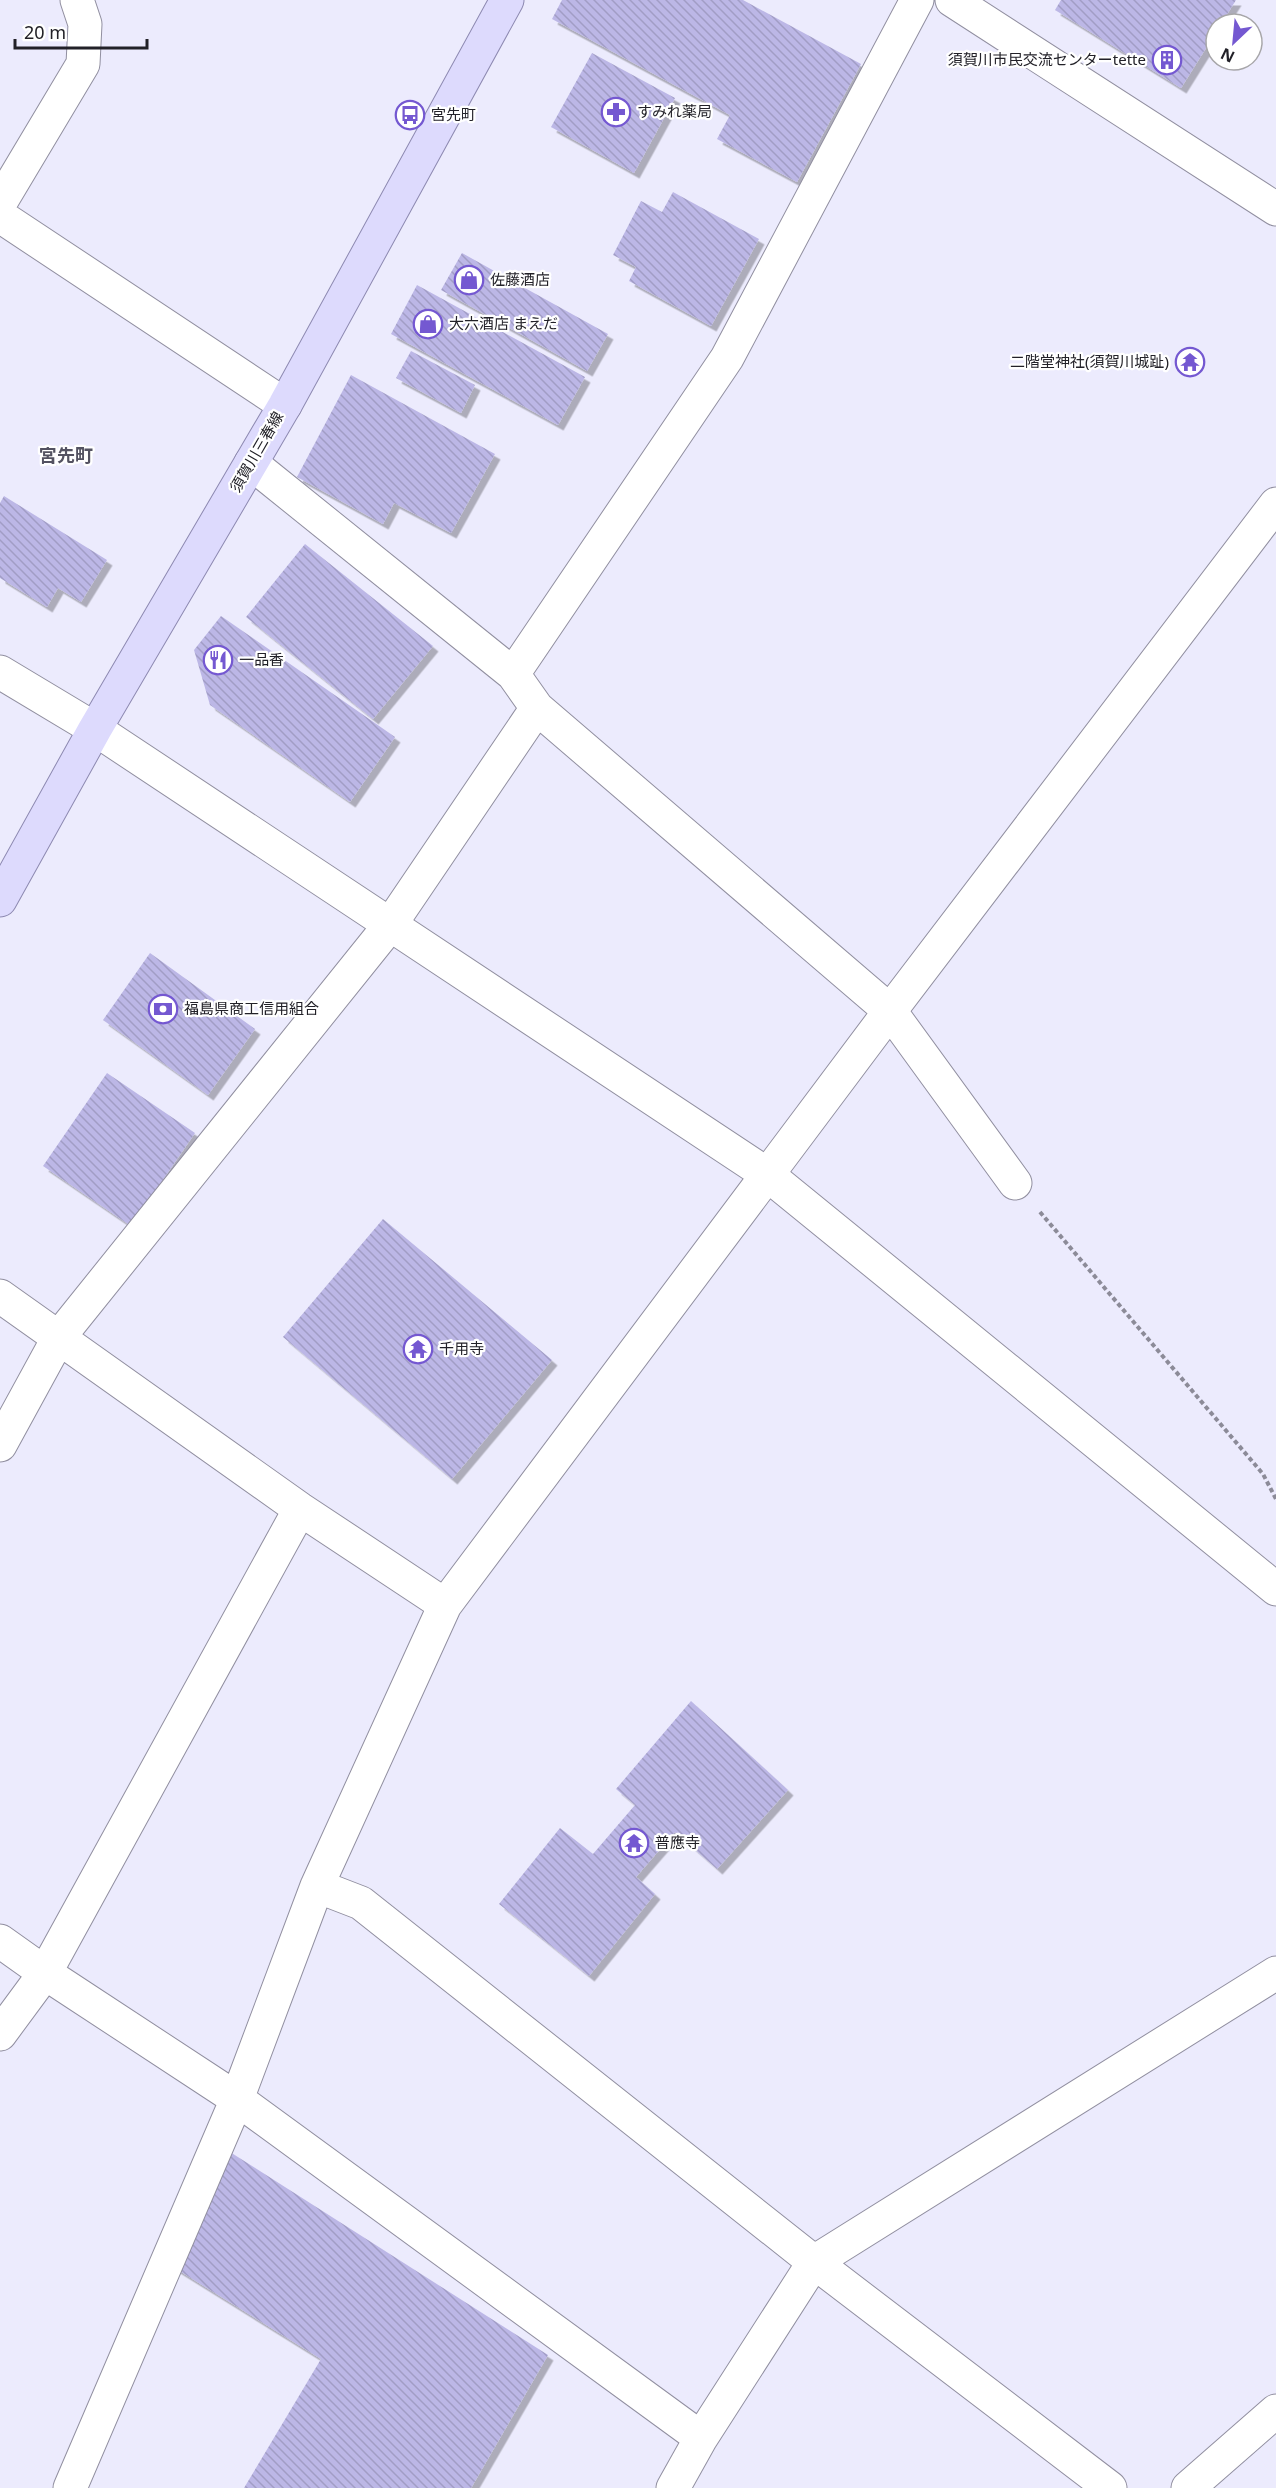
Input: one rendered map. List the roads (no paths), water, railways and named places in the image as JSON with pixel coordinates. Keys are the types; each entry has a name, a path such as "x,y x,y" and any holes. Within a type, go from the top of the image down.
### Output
{"main road":[{"name":"須賀川三春線","path":"0,900 95,729 285,405 507,0"}],"street":[{"path":"0,203 83,63 85,24 77,0"},
{"path":"513,674 727,358 917,0"},
{"path":"952,0 1276,209"},
{"path":"0,216 285,405"},
{"path":"251,463 513,674 537,708 890,1011 1015,1183"},
{"path":"70,2488 237,2099 317,1886 445,1605 890,1011 1276,504"},
{"path":"0,672 95,729 768,1175 1276,1589"},
{"path":"0,1445 59,1337 390,925 537,708"},
{"path":"0,1296 300,1509 445,1605"},
{"path":"0,2034 45,1973 300,1509"},
{"path":"317,1886 361,1904 814,2262 1110,2488"},
{"path":"0,1941 237,2099 701,2439"},
{"path":"673,2488 701,2439 814,2262 1276,1973"},
{"path":"1188,2488 1276,2411"}],"place":[{"name":"須賀川市民交流センターtette","path":"1167,60"},
{"name":"すみれ薬局","path":"616,112"},
{"name":"宮先町","path":"410,115"},
{"name":"佐藤酒店","path":"469,280"},
{"name":"大六酒店 まえだ","path":"428,324"},
{"name":"二階堂神社(須賀川城趾)","path":"1190,362"},
{"name":"一品香","path":"218,660"},
{"name":"福島県商工信用組合","path":"163,1009"},
{"name":"千用寺","path":"418,1349"},
{"name":"普應寺","path":"634,1843"}],"district":[{"name":"宮先町","path":"66,456"}]}
